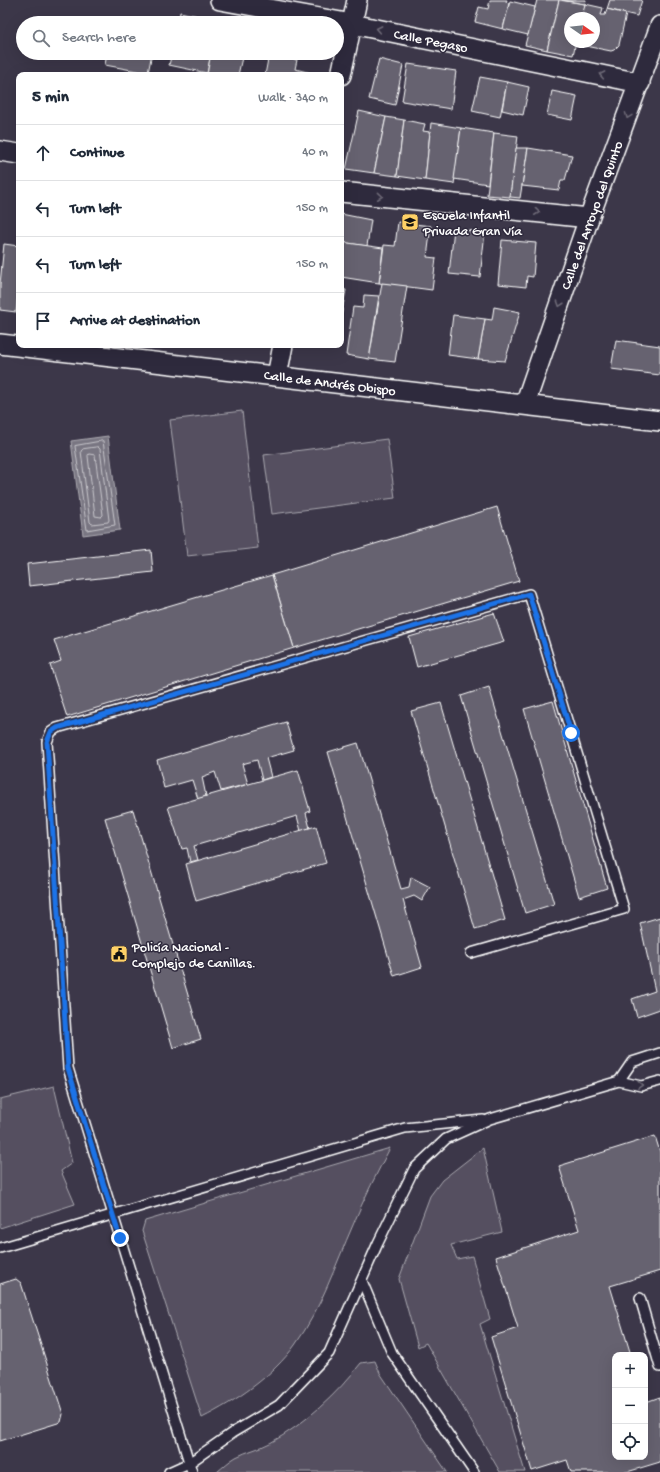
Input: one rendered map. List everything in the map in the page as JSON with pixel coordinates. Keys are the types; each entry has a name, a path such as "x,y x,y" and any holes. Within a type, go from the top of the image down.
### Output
{"street":[{"name":"Calle Pegaso","path":"220,0 308,16"},
{"path":"342,72 357,0"},
{"name":"Calle Pegaso","path":"344,23 640,83"},
{"name":"Calle del Arroyo del Quinto","path":"525,404 589,218 660,26"},
{"path":"0,151 16,154"},
{"path":"344,192 589,218"},
{"name":"Calle de Andrés Obispo","path":"0,344 16,346"},
{"name":"Calle de Andrés Obispo","path":"35,348 525,404 660,421"},
{"path":"277,376 282,348"}],"lane":[{"path":"192,1472 68,1068 47,742 51,732 57,728 529,594 624,909 471,953"},
{"path":"619,1081 632,1062 660,1053"},
{"path":"169,1472 189,1463 232,1433 279,1405 329,1353 378,1242 414,1169 446,1139 490,1119 619,1081 641,1086 660,1081"},
{"path":"0,1248 405,1128 490,1119"},
{"path":"362,1281 392,1353 474,1472"},
{"path":"640,1298 660,1367"}],"shaded area":[{"path":"242,411 258,548 187,556 170,420"},
{"path":"387,439 395,498 272,514 264,455"},
{"path":"54,1086 72,1163 61,1171 75,1204 0,1228 0,1099"},
{"path":"390,1148 375,1176 320,1302 295,1345 276,1367 253,1387 228,1404 202,1418 142,1231 145,1221"},
{"path":"483,1148 502,1232 451,1245 457,1259 472,1256 490,1319 480,1324 525,1472 500,1472 426,1343 418,1347 399,1279 430,1196 442,1180"},
{"path":"375,1361 380,1373 447,1472 217,1472 236,1457 270,1443 296,1427 320,1408 342,1386 361,1363"}],"water":[{"path":"108,436 120,530 83,535 71,441"}],"building":[{"path":"490,0 507,0 506,2 509,3 503,29 475,22 479,7 488,9"},
{"path":"537,0 559,0 547,50 525,45"},
{"path":"559,0 585,4 583,12 564,12 564,48 575,48 573,55 547,50"},
{"path":"562,0 586,0 585,4"},
{"path":"610,0 642,0 637,16 607,9"},
{"path":"510,1 535,7 528,35 503,29"},
{"path":"585,4 603,8 601,15 605,15 607,9 626,14 619,45 614,50 611,51 596,48 600,48 600,12 583,12"},
{"path":"180,12 199,16 179,16"},
{"path":"379,59 403,65 395,105 369,99"},
{"path":"106,60 151,60 148,72 105,65"},
{"path":"170,60 210,60 207,72 169,65"},
{"path":"210,60 241,60 239,72 208,72"},
{"path":"268,60 297,60 295,69 308,72 266,72"},
{"path":"408,64 456,71 451,109 402,101"},
{"path":"480,77 507,82 500,117 472,111"},
{"path":"507,82 529,87 523,115 502,110"},
{"path":"552,91 577,96 572,120 547,115"},
{"path":"359,111 386,117 374,173 346,169"},
{"path":"386,117 404,120 397,176 374,173"},
{"path":"404,120 425,124 423,131 430,132 425,180 397,176"},
{"path":"431,123 461,128 454,184 425,180"},
{"path":"461,128 494,133 488,184 454,179"},
{"path":"494,133 518,136 510,197 487,195"},
{"path":"516,148 528,148 520,198 510,197"},
{"path":"528,148 572,155 565,180 561,180 559,190 522,186"},
{"path":"344,215 371,220 367,246 344,242"},
{"path":"398,222 431,226 427,257 436,258 432,290 379,283 384,245 395,246"},
{"path":"454,229 485,232 480,277 449,274"},
{"path":"502,240 536,243 533,277 527,276 526,287 498,284"},
{"path":"344,242 383,248 379,283 344,277"},
{"path":"4,244 16,246 16,312 0,310 0,284"},
{"path":"382,283 407,286 395,362 369,359"},
{"path":"344,290 346,290 344,301"},
{"path":"364,295 379,296 369,359 346,355 353,307 363,308"},
{"path":"494,307 520,312 505,361 478,359 485,319 492,320"},
{"path":"453,315 485,319 478,359 448,355"},
{"path":"616,340 660,346 660,375 611,369"},
{"path":"497,507 519,581 294,648 272,575"},
{"path":"151,550 153,572 29,586 27,564"},
{"path":"272,575 294,648 67,717 50,665 61,661 54,640"},
{"path":"494,613 504,642 417,667 409,637"},
{"path":"489,687 554,904 525,913 461,696"},
{"path":"553,701 607,888 579,897 524,709"},
{"path":"441,703 505,920 475,929 411,711"},
{"path":"286,722 294,750 266,758 271,777 262,780 257,760 242,764 248,784 221,791 215,772 202,777 206,796 198,799 192,780 164,788 157,760"},
{"path":"358,743 401,889 409,887 411,877 430,887 422,901 414,896 403,900 422,967 394,976 328,752"},
{"path":"298,770 310,811 306,813 310,828 301,831 297,816 194,846 198,860 190,862 187,848 182,849 168,807"},
{"path":"133,810 201,1039 173,1048 105,818"},
{"path":"316,826 326,863 196,901 186,864"},
{"path":"660,917 660,1009 637,1017 632,999 655,991 640,923"},
{"path":"655,1136 660,1152 660,1271 610,1286 630,1352 612,1352 612,1460 648,1460 648,1401 660,1397 660,1462 627,1472 571,1472 567,1460 532,1471 491,1337 518,1328 496,1257 579,1230 559,1166"},
{"path":"16,1279 21,1283 63,1414 61,1422 0,1441 0,1284"}],"place":[{"name":"Escuela Infantil Privada Gran Vía","path":"410,222"},
{"name":"Policía Nacional - Complejo de Canillas.","path":"119,954"}],"route":[{"path":"120,1238 68,1068 47,742 51,732 57,728 529,594 571,733"}]}
